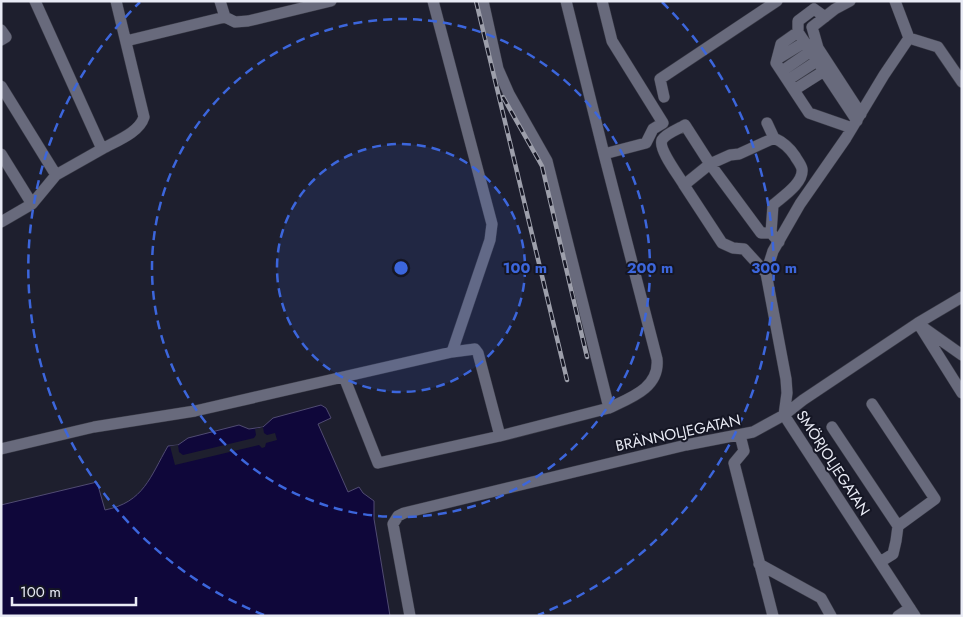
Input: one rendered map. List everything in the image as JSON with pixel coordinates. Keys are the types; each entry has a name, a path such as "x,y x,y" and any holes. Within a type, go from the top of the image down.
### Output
{"lane":[{"path":"35,1 102,150"},
{"path":"1,222 32,204 56,175 138,129 142,123 144,117 116,1"},
{"path":"220,1 224,17"},
{"path":"126,41 224,17 235,22 248,21 331,1"},
{"path":"433,1 492,224 490,240 452,352"},
{"path":"482,1 498,69 509,94 547,160 608,408"},
{"path":"344,377 378,463 500,436 608,408 646,388 655,377 658,369 657,360 566,1"},
{"path":"602,1 612,42 663,123 652,129 646,143 604,154"},
{"path":"664,97 660,79 777,1"},
{"path":"850,1 812,27 818,48 857,121"},
{"path":"895,1 909,38 938,47 962,82"},
{"path":"825,17 814,9 798,21 798,32 857,121"},
{"path":"1,30 6,37 1,40"},
{"path":"798,32 780,44 776,63 809,113 857,121"},
{"name":"SMÖRJOLJEGATAN","path":"909,38 884,75 857,121 775,237 766,273 786,379 787,393 784,415 913,612"},
{"path":"777,59 814,56"},
{"path":"785,75 814,56"},
{"path":"794,90 814,56"},
{"path":"1,86 56,175"},
{"path":"766,273 744,249 733,248 722,243 663,150 661,143 663,138 685,125 710,164 761,233 775,237 773,205 799,181 803,172 792,151 784,142 774,138 767,123"},
{"path":"684,184 710,164 730,155 739,154 774,138"},
{"path":"1,154 32,204"},
{"name":"BRÄNNOLJEGATAN","path":"410,616 393,524 398,516 414,510 608,463 753,432 784,415 803,400 918,323 962,297"},
{"path":"918,323 962,355"},
{"path":"918,323 962,393"},
{"path":"1,449 94,427 195,411 452,352 475,349 478,353 500,436"},
{"path":"872,404 935,499 898,526"},
{"path":"832,427 898,526 893,554 880,562"},
{"path":"740,435 744,451 734,463 773,616"},
{"path":"759,564 821,598 830,616"},
{"path":"898,616 913,612"}],"shaded area":[{"path":"321,405 326,408 331,418 318,424 348,492 359,487 363,493 374,501 374,519 390,616 1,616 1,505 97,482 105,510 118,506 129,501 144,487 168,446 178,445 188,438 239,425 249,429 263,427 273,418"}],"pier":[{"path":"263,427 264,433 267,435 275,433 277,440 266,443 265,447 262,448 259,445 175,465 170,446 178,445 179,452 183,455 254,438 256,435 255,429"}],"railway":[{"path":"476,1 567,380"},
{"path":"503,97 542,166 587,357"}]}
